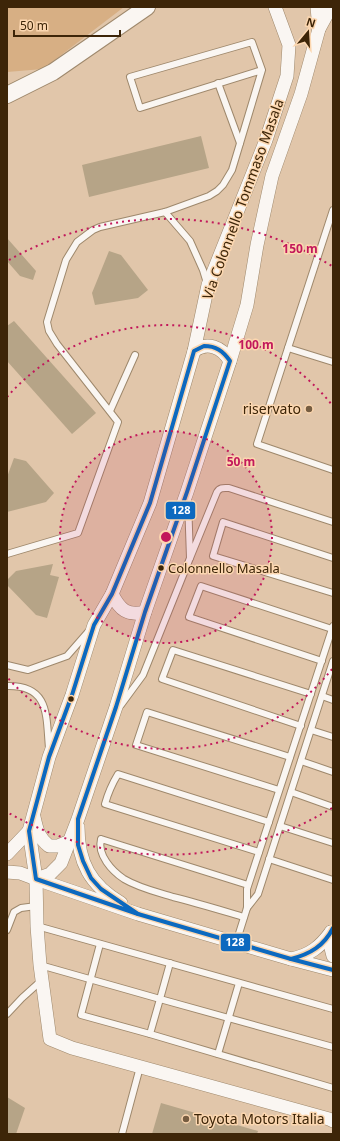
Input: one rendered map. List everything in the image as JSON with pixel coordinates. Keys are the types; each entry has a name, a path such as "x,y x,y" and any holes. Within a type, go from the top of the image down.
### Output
{"street":[{"path":"7,95 53,72 147,7"},
{"name":"Via Colonnello Tommaso Masala","path":"269,7 277,12 288,45 287,76 266,140 208,285 194,351 150,503 112,594 94,625 72,695 49,757 29,831 36,879 50,874 61,864 114,715 145,612 188,492 247,305 272,176 301,94 319,29"},
{"path":"318,7 319,29"},
{"path":"319,29 331,7"},
{"path":"194,351 202,346 212,346 223,352 230,360"},
{"path":"112,594 122,610 137,614 145,612"},
{"path":"34,815 38,833 42,840 49,846 58,846 70,841"},
{"path":"78,819 78,845 83,862 92,878 101,889 138,914"},
{"path":"7,854 29,831"},
{"path":"7,872 20,873 138,914 333,970"},
{"path":"36,879 36,906 40,965 50,1039 72,1048 333,1121"},
{"path":"291,959 312,952 324,942 332,930"},
{"path":"332,930 330,944 333,956"}],"lane":[{"path":"7,554 78,533 118,422 57,344 49,331 47,322 49,311 66,260 77,242 93,230 100,227 165,212 217,192 224,185 230,174 262,70 252,42 130,77 140,108 262,70"},
{"path":"218,83 240,143"},
{"path":"333,210 257,444 333,470"},
{"path":"165,212 190,241 208,285"},
{"path":"288,348 333,362"},
{"path":"110,411 135,355"},
{"path":"114,715 143,675 218,489 229,488 333,522"},
{"path":"188,492 190,558"},
{"path":"333,558 224,522 213,556 333,593"},
{"path":"236,943 246,908 248,885 322,661 332,628 201,586 189,617 322,661"},
{"path":"7,665 28,670 67,656 94,625"},
{"path":"300,726 162,679 173,650 311,694"},
{"path":"246,908 258,894 332,664"},
{"path":"7,686 20,687 33,691 44,703 49,757"},
{"path":"322,696 333,700"},
{"path":"279,790 136,745 148,712 290,757"},
{"path":"311,730 333,737"},
{"path":"301,761 333,772"},
{"path":"259,852 104,804 118,774 269,822"},
{"path":"291,792 333,806"},
{"path":"280,826 333,843"},
{"path":"244,917 150,890 126,880 112,869 105,860 101,850 101,839 248,885"},
{"path":"269,859 333,880"},
{"path":"7,930 14,912 21,908 36,906"},
{"path":"37,926 333,1009"},
{"path":"100,944 81,1015 333,1088"},
{"path":"150,1034 170,964"},
{"path":"40,965 333,1047"},
{"path":"7,1014 42,980"},
{"path":"218,1054 239,983"},
{"path":"122,1134 140,1067"}],"shaded area":[{"path":"7,7 124,7 43,69 7,72"}],"building":[{"path":"201,136 209,168 89,197 82,165"},
{"path":"7,238 36,271 33,280 20,276 7,261"},
{"path":"109,251 121,255 148,290 138,298 95,305 92,293"},
{"path":"14,321 96,413 72,434 7,361 7,326"},
{"path":"14,458 26,461 54,493 46,502 7,512 7,477"},
{"path":"53,564 50,575 59,577 47,618 36,615 7,585 7,580 16,571"},
{"path":"7,1097 25,1108 16,1134 7,1134"},
{"name":"Toyota Motors Italia","path":"161,1103 258,1131 257,1134 152,1134"}],"transit line":[{"name":"128","path":"204,346 219,350 225,354 230,361 187,492 145,612 116,707 78,819 78,845 83,861 91,878 101,889 138,914 36,879 29,831 49,757 72,695 94,625 112,594 150,503 194,351 204,346"},
{"name":"128","path":"138,914 333,970"},
{"name":"128","path":"291,959 304,955 316,948 325,940 333,928"}],"place":[{"name":"riservato","path":"309,409"},
{"name":"Colonnello Masala","path":"161,568"},
{"name":"Toyota Motors Italia","path":"186,1119"}]}
